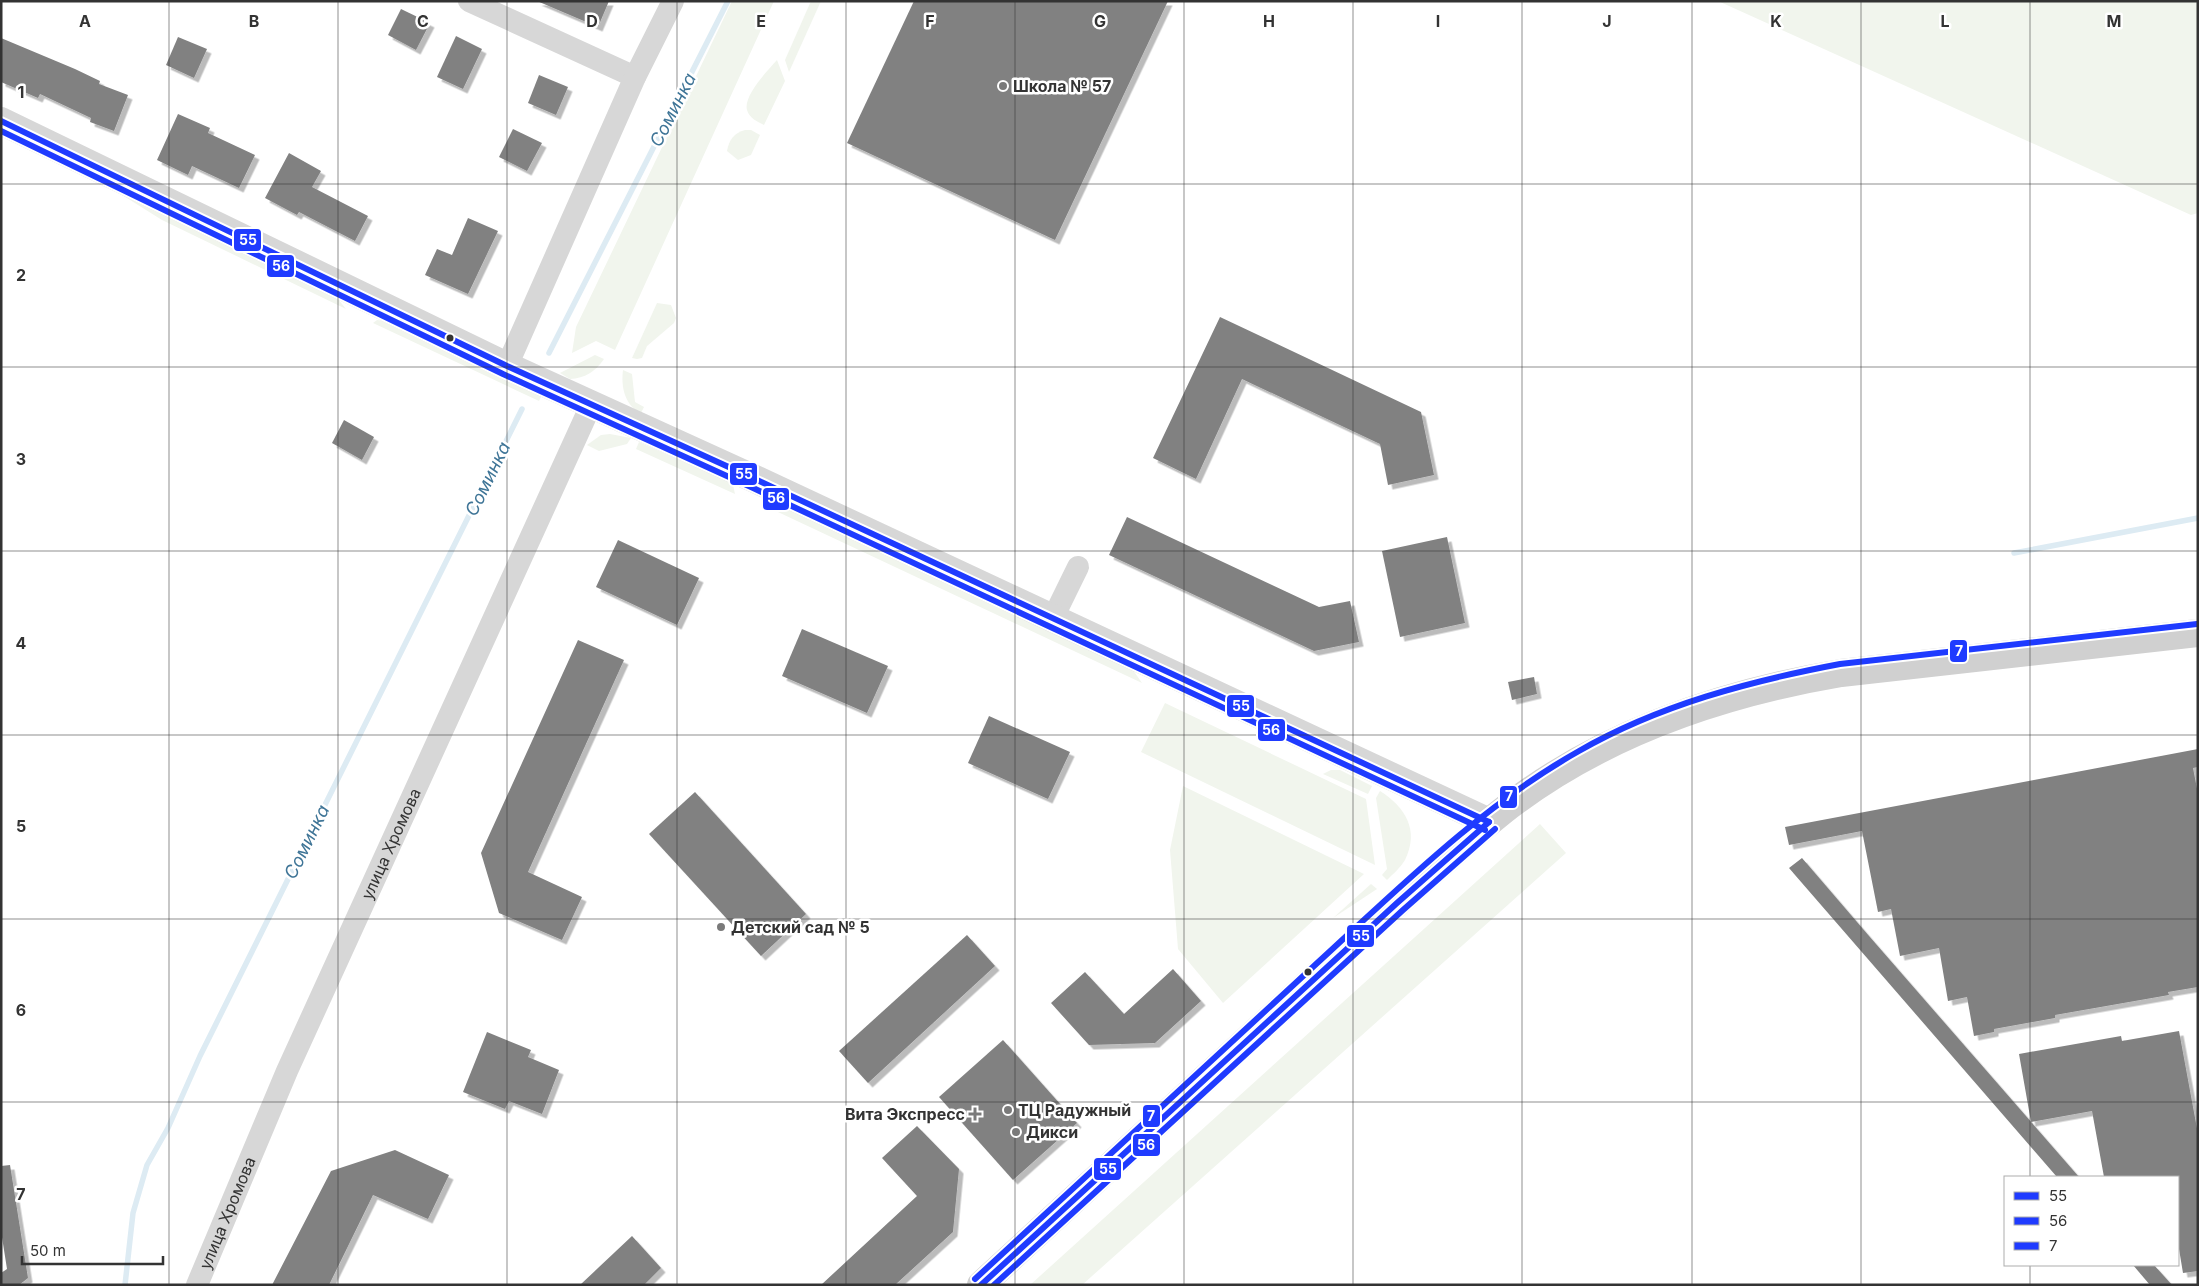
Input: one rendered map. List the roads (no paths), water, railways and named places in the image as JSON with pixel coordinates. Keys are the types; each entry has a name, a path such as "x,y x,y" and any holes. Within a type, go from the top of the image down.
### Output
{"main road":[{"path":"981,1285 1390,909 1489,822 1545,782 1620,740 1673,717 1756,690 1841,673 2198,633"}],"street":[{"path":"469,1 635,77"},
{"path":"507,366 635,77 673,1"},
{"path":"1,121 507,366 1489,822"},
{"name":"улица Хромова","path":"198,1285 287,1071 590,404"},
{"path":"1053,618 1078,566"}],"waterway":[{"name":"Соминка","path":"549,353 728,1"},
{"name":"Соминка","path":"125,1285 133,1213 147,1165 168,1128 200,1056 522,409"},
{"path":"2014,553 2198,518"}],"place":[{"name":"Школа № 57","path":"1003,86"},
{"name":"Детский сад № 5","path":"721,927"},
{"name":"ТЦ Радужный","path":"1008,1110"},
{"name":"Вита Экспресс","path":"975,1114"},
{"name":"Дикси","path":"1016,1132"}]}
